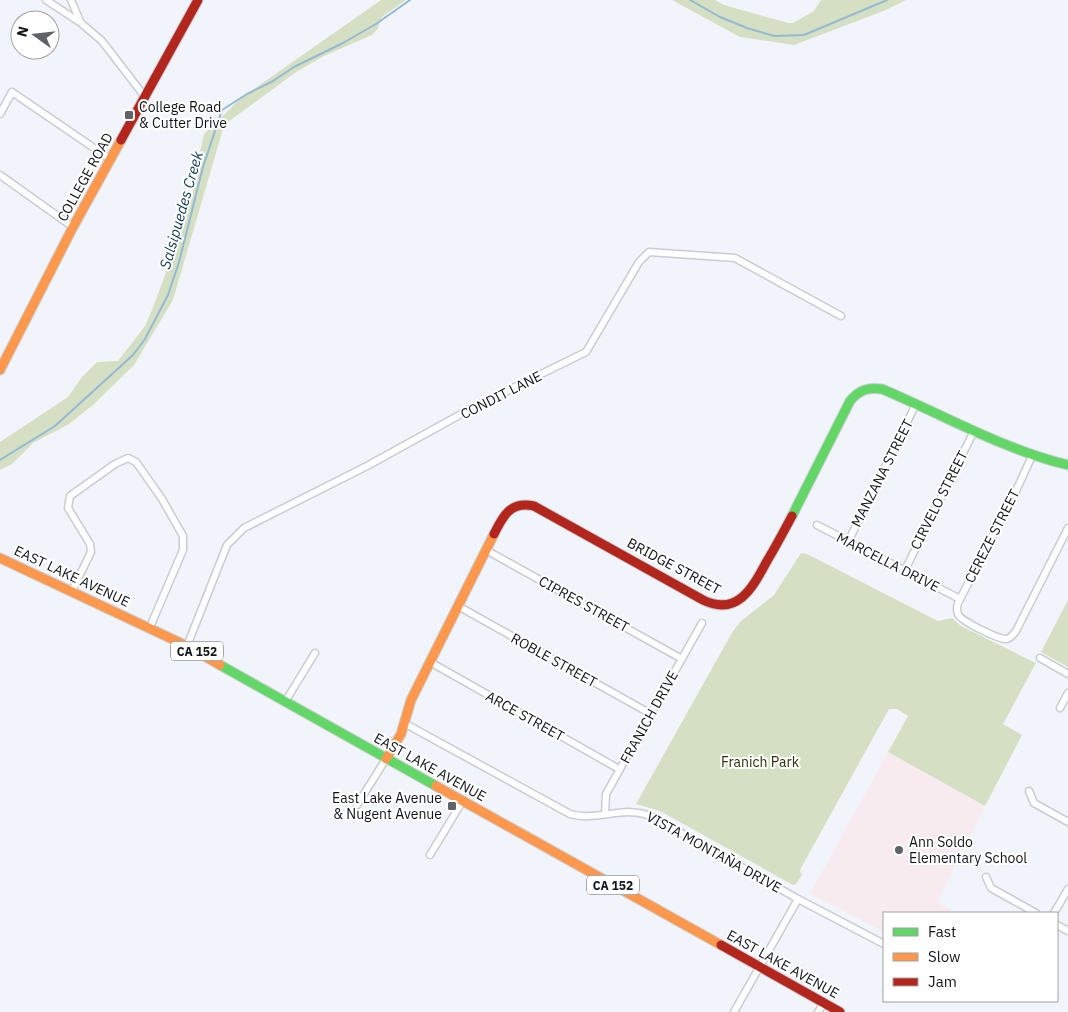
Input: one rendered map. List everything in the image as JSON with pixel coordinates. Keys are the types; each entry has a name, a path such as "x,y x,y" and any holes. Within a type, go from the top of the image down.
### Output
{"street":[{"path":"46,0 81,23 106,46 145,97"},
{"path":"71,0 81,23"},
{"name":"COLLEGE ROAD","path":"0,370 73,227 198,0"},
{"path":"0,114 12,92 110,159"},
{"path":"0,175 73,227"},
{"name":"CONDIT LANE","path":"187,646 227,545 244,528 367,466 474,407 586,352 639,262 649,252 735,258 841,316"},
{"name":"BRIDGE STREET","path":"386,759 398,740 409,705 430,662 508,510 520,505 530,505 707,602 719,605 732,604 749,591 798,506 853,397 862,390 875,387 887,391 1032,456 1068,465"},
{"name":"MANZANA STREET","path":"848,542 916,404"},
{"name":"CIRVELO STREET","path":"905,570 974,431"},
{"name":"CEREZE STREET","path":"1032,456 1015,493 960,598 957,609 958,616 998,638 1012,636 1068,528"},
{"path":"72,592 91,552 90,544 68,508 70,496 116,464 128,458 136,462 162,499 183,536 183,550 150,627"},
{"name":"MARCELLA DRIVE","path":"816,526 960,598"},
{"name":"CIPRES STREET","path":"486,550 682,659"},
{"name":"EAST LAKE AVENUE","path":"0,558 187,646 462,802 840,1012"},
{"name":"ROBLE STREET","path":"458,606 651,714"},
{"name":"FRANICH DRIVE","path":"605,814 606,794 702,623"},
{"path":"285,702 315,653"},
{"path":"1040,658 1068,674"},
{"name":"ARCE STREET","path":"430,662 620,769"},
{"path":"1060,708 1068,693"},
{"name":"VISTA MONTAÑA DRIVE","path":"404,723 565,812 580,816 630,811 642,812 654,817 798,899 883,943"},
{"path":"357,805 386,759"},
{"path":"1029,791 1034,803 1068,822"},
{"path":"430,855 462,802"},
{"path":"986,876 991,888 1034,912"},
{"path":"1055,912 1068,889"},
{"path":"734,1012 798,899"},
{"path":"818,1012 824,1003"}],"shaded area":[{"name":"Ann Soldo Elementary School","path":"888,752 985,806 937,902 951,910 950,912 883,912 883,931 810,894"}],"green space":[{"path":"381,0 406,0 382,17 378,28 372,35 324,56 296,72 228,122 222,132 173,300 134,365 94,404 69,424 33,443 12,464 0,470 0,442 68,397 82,377 97,362 118,361 145,326 178,240 204,156 200,152 204,134 241,98"},
{"path":"672,0 715,0 724,5 793,23 814,11 821,0 906,0 886,10 794,45 740,37"},
{"name":"Franich Park","path":"801,553 807,554 938,621 952,618 961,626 1036,663 1003,724 1022,735 985,806 888,752 908,716 897,709 889,709 801,868 802,875 796,884 793,885 660,811 636,804 733,631 741,621 774,595"},
{"path":"1068,600 1068,667 1041,652"}],"waterway":[{"name":"Salsipuedes Creek","path":"0,460 55,426 133,355 145,339 168,295 179,262 203,167 222,110 294,67 343,43 376,24 410,0"},
{"name":"Salsipuedes Creek","path":"690,0 720,17 774,36 804,35 887,0"}],"traffic: fast":[{"path":"792,516 850,401 860,392 872,388 882,389 996,441 1068,465"},
{"path":"220,665 436,786"}],"traffic: slow":[{"path":"0,370 73,227 121,140"},
{"path":"386,759 401,734 411,700 494,534"},
{"path":"0,558 187,646 220,665"},
{"path":"436,786 721,945"}],"traffic: jam":[{"path":"121,140 198,0"},
{"path":"494,534 508,511 519,506 534,506 703,600 726,605 743,597 750,589 792,516"},
{"path":"721,945 840,1012"}],"place":[{"name":"College Road & Cutter Drive","path":"129,115"},
{"name":"East Lake Avenue & Nugent Avenue","path":"452,806"},
{"name":"Ann Soldo Elementary School","path":"899,850"}]}
